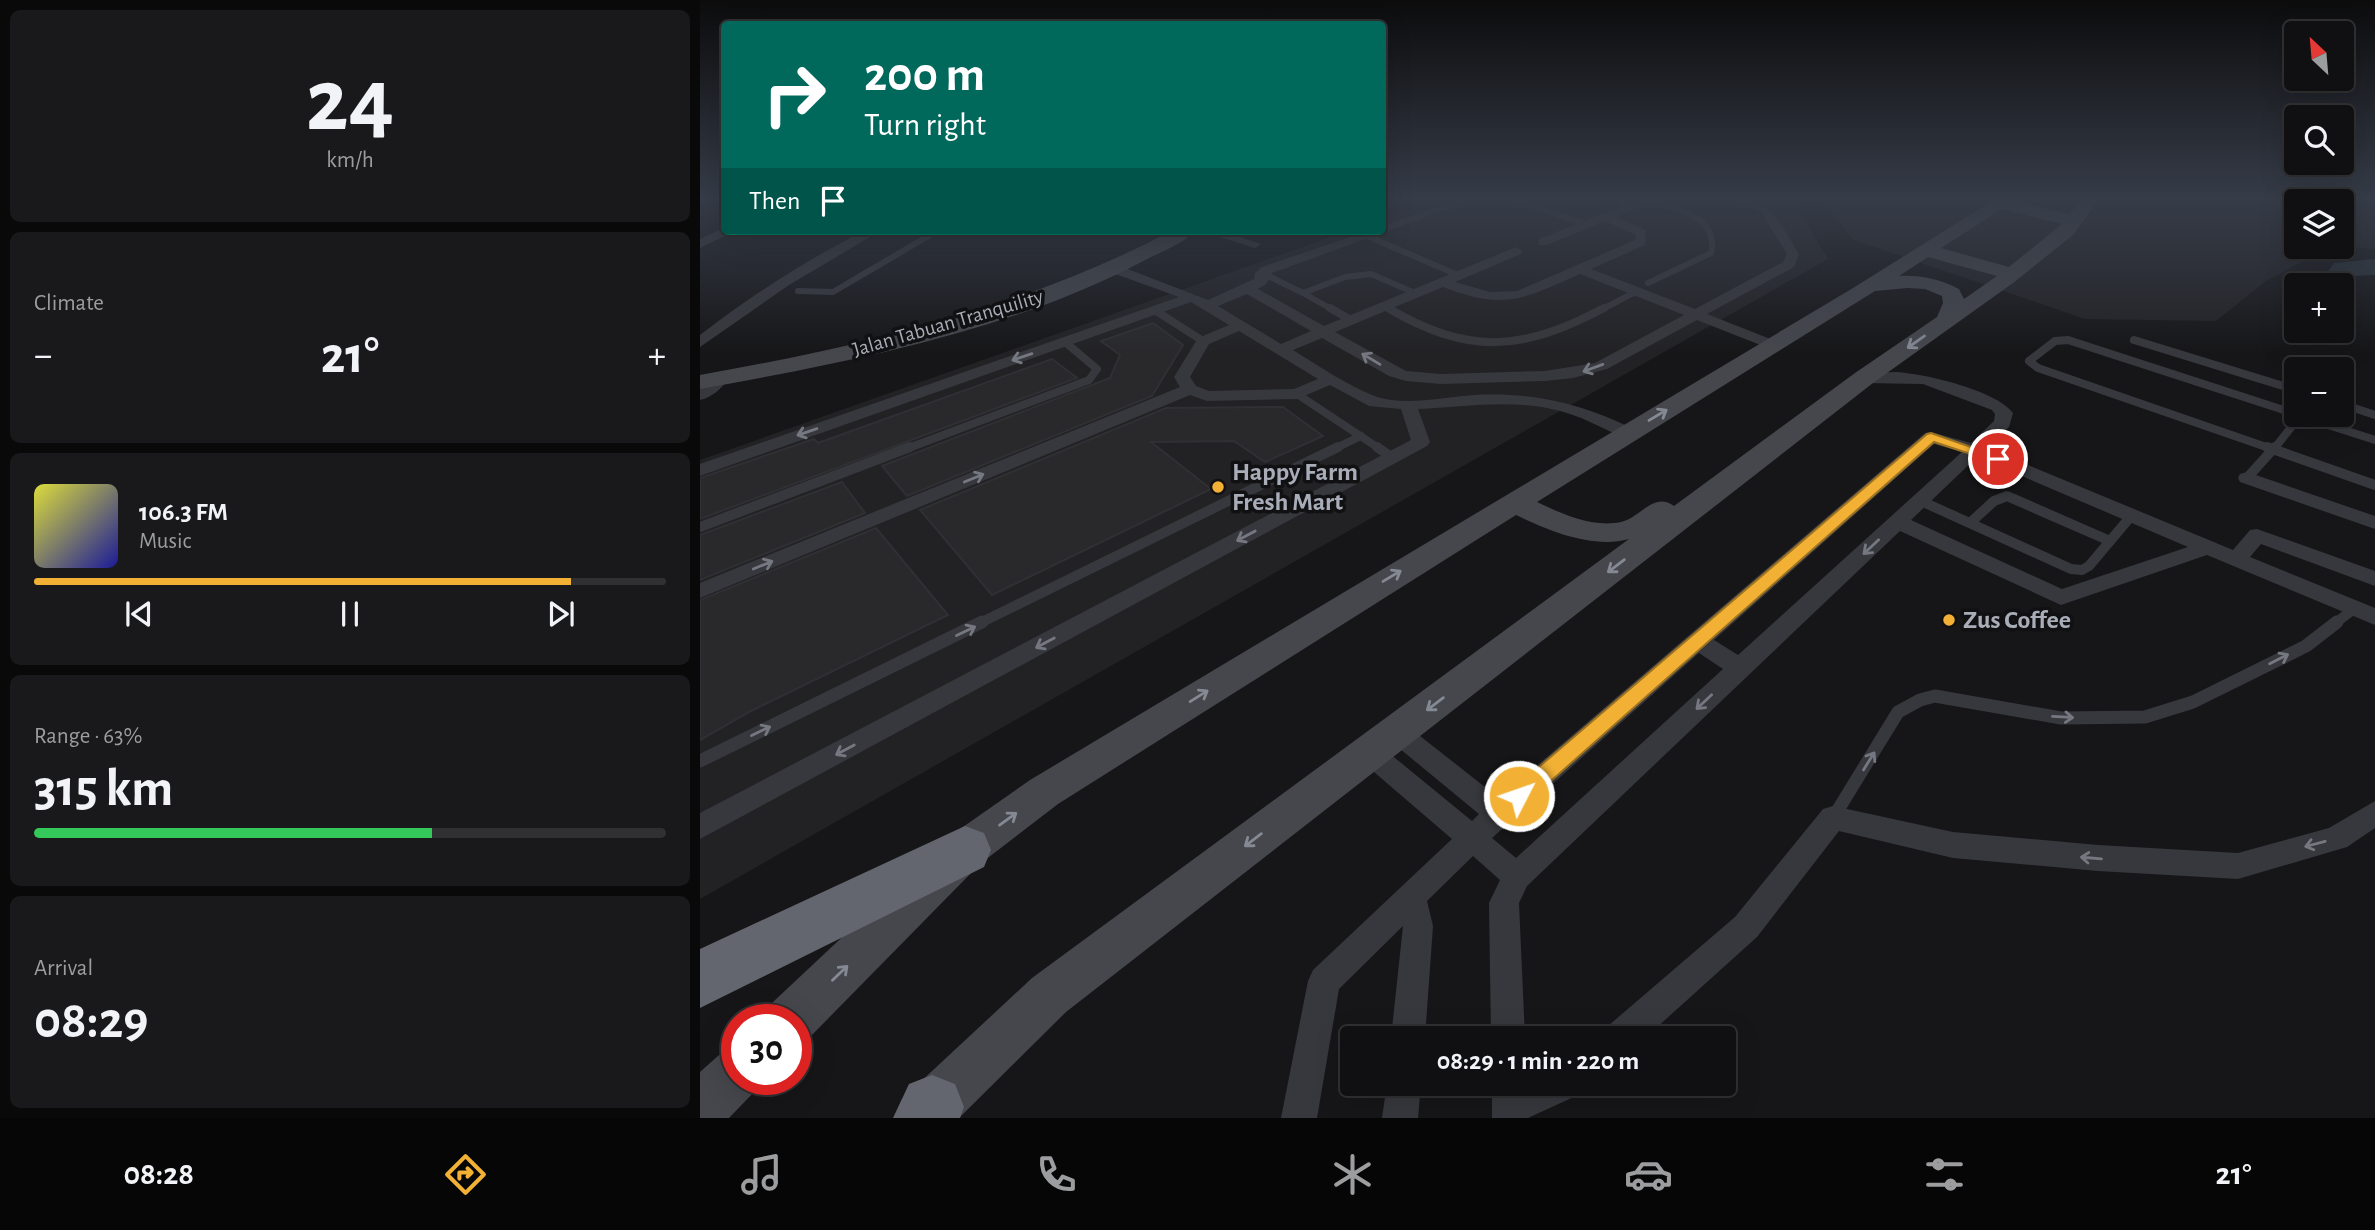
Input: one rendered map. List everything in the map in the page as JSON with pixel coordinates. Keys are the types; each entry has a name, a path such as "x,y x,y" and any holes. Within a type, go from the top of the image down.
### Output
{"highway":[{"path":"700,979 965,850"}],"street":[{"path":"700,342 757,298 835,250"},
{"name":"Jalan Tabuan Tranquility","path":"710,380 861,349 950,326 1031,301 1115,269 1150,250"},
{"path":"1207,306 1248,289 1261,281 1262,273 1325,250"},
{"path":"1522,250 1527,253"},
{"path":"1282,349 1458,275 1539,250"},
{"path":"1443,282 1489,298 1506,298 1520,295 1623,250"},
{"path":"1248,289 1395,373 1405,376 1440,378 1571,375 1601,366 1789,264 1793,259 1791,250"},
{"path":"807,1004 965,850 1044,792 1925,250"},
{"path":"1956,250 2018,268"},
{"path":"926,1114 1049,995 1864,378 2042,250"},
{"path":"1587,266 1779,341"},
{"path":"1115,269 1192,298 1330,379 1375,402 1408,405 1512,400 1541,402 1582,412 1628,433"},
{"path":"1860,292 1909,280 1932,284 1952,293 1954,303 1947,320"},
{"path":"700,470 1192,298"},
{"path":"1242,325 1203,341 1182,377 1190,389 1207,396 1297,394 1330,379"},
{"path":"1508,1026 1504,903 1517,876 2003,423 2004,413 1997,406 1925,379 1864,378"},
{"path":"700,395 711,389 710,380"},
{"path":"700,591 1190,389"},
{"path":"700,827 1421,442 1408,405"},
{"path":"1515,501 1533,514 1551,521 1576,528 1622,532 1636,528 1776,430 1811,418"},
{"path":"1299,1118 1324,981 1471,839 1931,437 1976,450 2365,613"},
{"path":"1583,460 1565,484 1565,504 1576,516 1603,530"},
{"path":"2247,478 2375,523"},
{"path":"1898,522 2061,597 2209,547"},
{"path":"2237,559 2257,535 2375,579"},
{"path":"1697,641 1740,668"},
{"path":"1383,742 1499,814"},
{"path":"1383,742 1471,839 1517,876"},
{"path":"1634,1026 1746,927 1833,818 1953,845 2098,858 2238,866 2337,838 2375,813"},
{"path":"1409,1026 1418,926 1411,897"},
{"path":"700,1109 721,1089"},
{"path":"1401,1118 1403,1096"},
{"path":"1510,1103 1530,1096"}],"lane":[{"path":"798,291 833,292 904,250"},
{"path":"1411,250 1458,275"},
{"path":"1384,306 1422,327 1450,337 1525,340 1548,335 1712,250"},
{"path":"1262,273 1351,320"},
{"path":"1303,293 1364,274 1415,293"},
{"path":"1156,311 1203,341"},
{"path":"2284,410 2068,340 2055,341 2029,361 2038,368 2375,485"},
{"path":"2134,340 2284,386"},
{"path":"700,527 1088,380 1097,369 1065,342"},
{"path":"1297,394 1393,458"},
{"path":"2354,408 2375,415"},
{"path":"2247,478 2274,449 2290,427"},
{"path":"2335,427 2375,440"},
{"path":"700,761 1362,436"},
{"path":"1970,523 1994,501 2007,496 2110,541"},
{"path":"1921,500 2071,569 2082,570 2090,566 2132,515"},
{"path":"1833,818 1898,712 1920,700 1935,696 2061,718 2145,717 2193,702 2306,646 2365,613"}],"shaded area":[{"path":"1294,250 1823,250 1828,259 700,899 700,460"},
{"path":"1884,250 2284,250 2284,259 2307,259 2266,281 2216,321 2085,319"}],"building":[{"path":"1153,323 1183,345 1152,396 907,496 882,466 1110,378 1120,355 1101,341"},
{"path":"1052,359 1077,378 700,519 700,478 814,439 818,443"},
{"path":"1283,407 1323,436 1265,462 1234,441 1151,442 1211,489 992,595 920,510 1166,408"},
{"path":"842,482 865,513 700,580 700,535"},
{"path":"876,528 948,615 751,711 700,740 700,600"}],"waterway":[{"path":"2340,273 2343,269 2375,267"}],"place":[{"name":"Happy Farm Fresh Mart","path":"1218,487"},
{"name":"Zus Coffee","path":"1949,620"}],"route":[{"path":"1519,796 1931,437 1998,459"}]}
